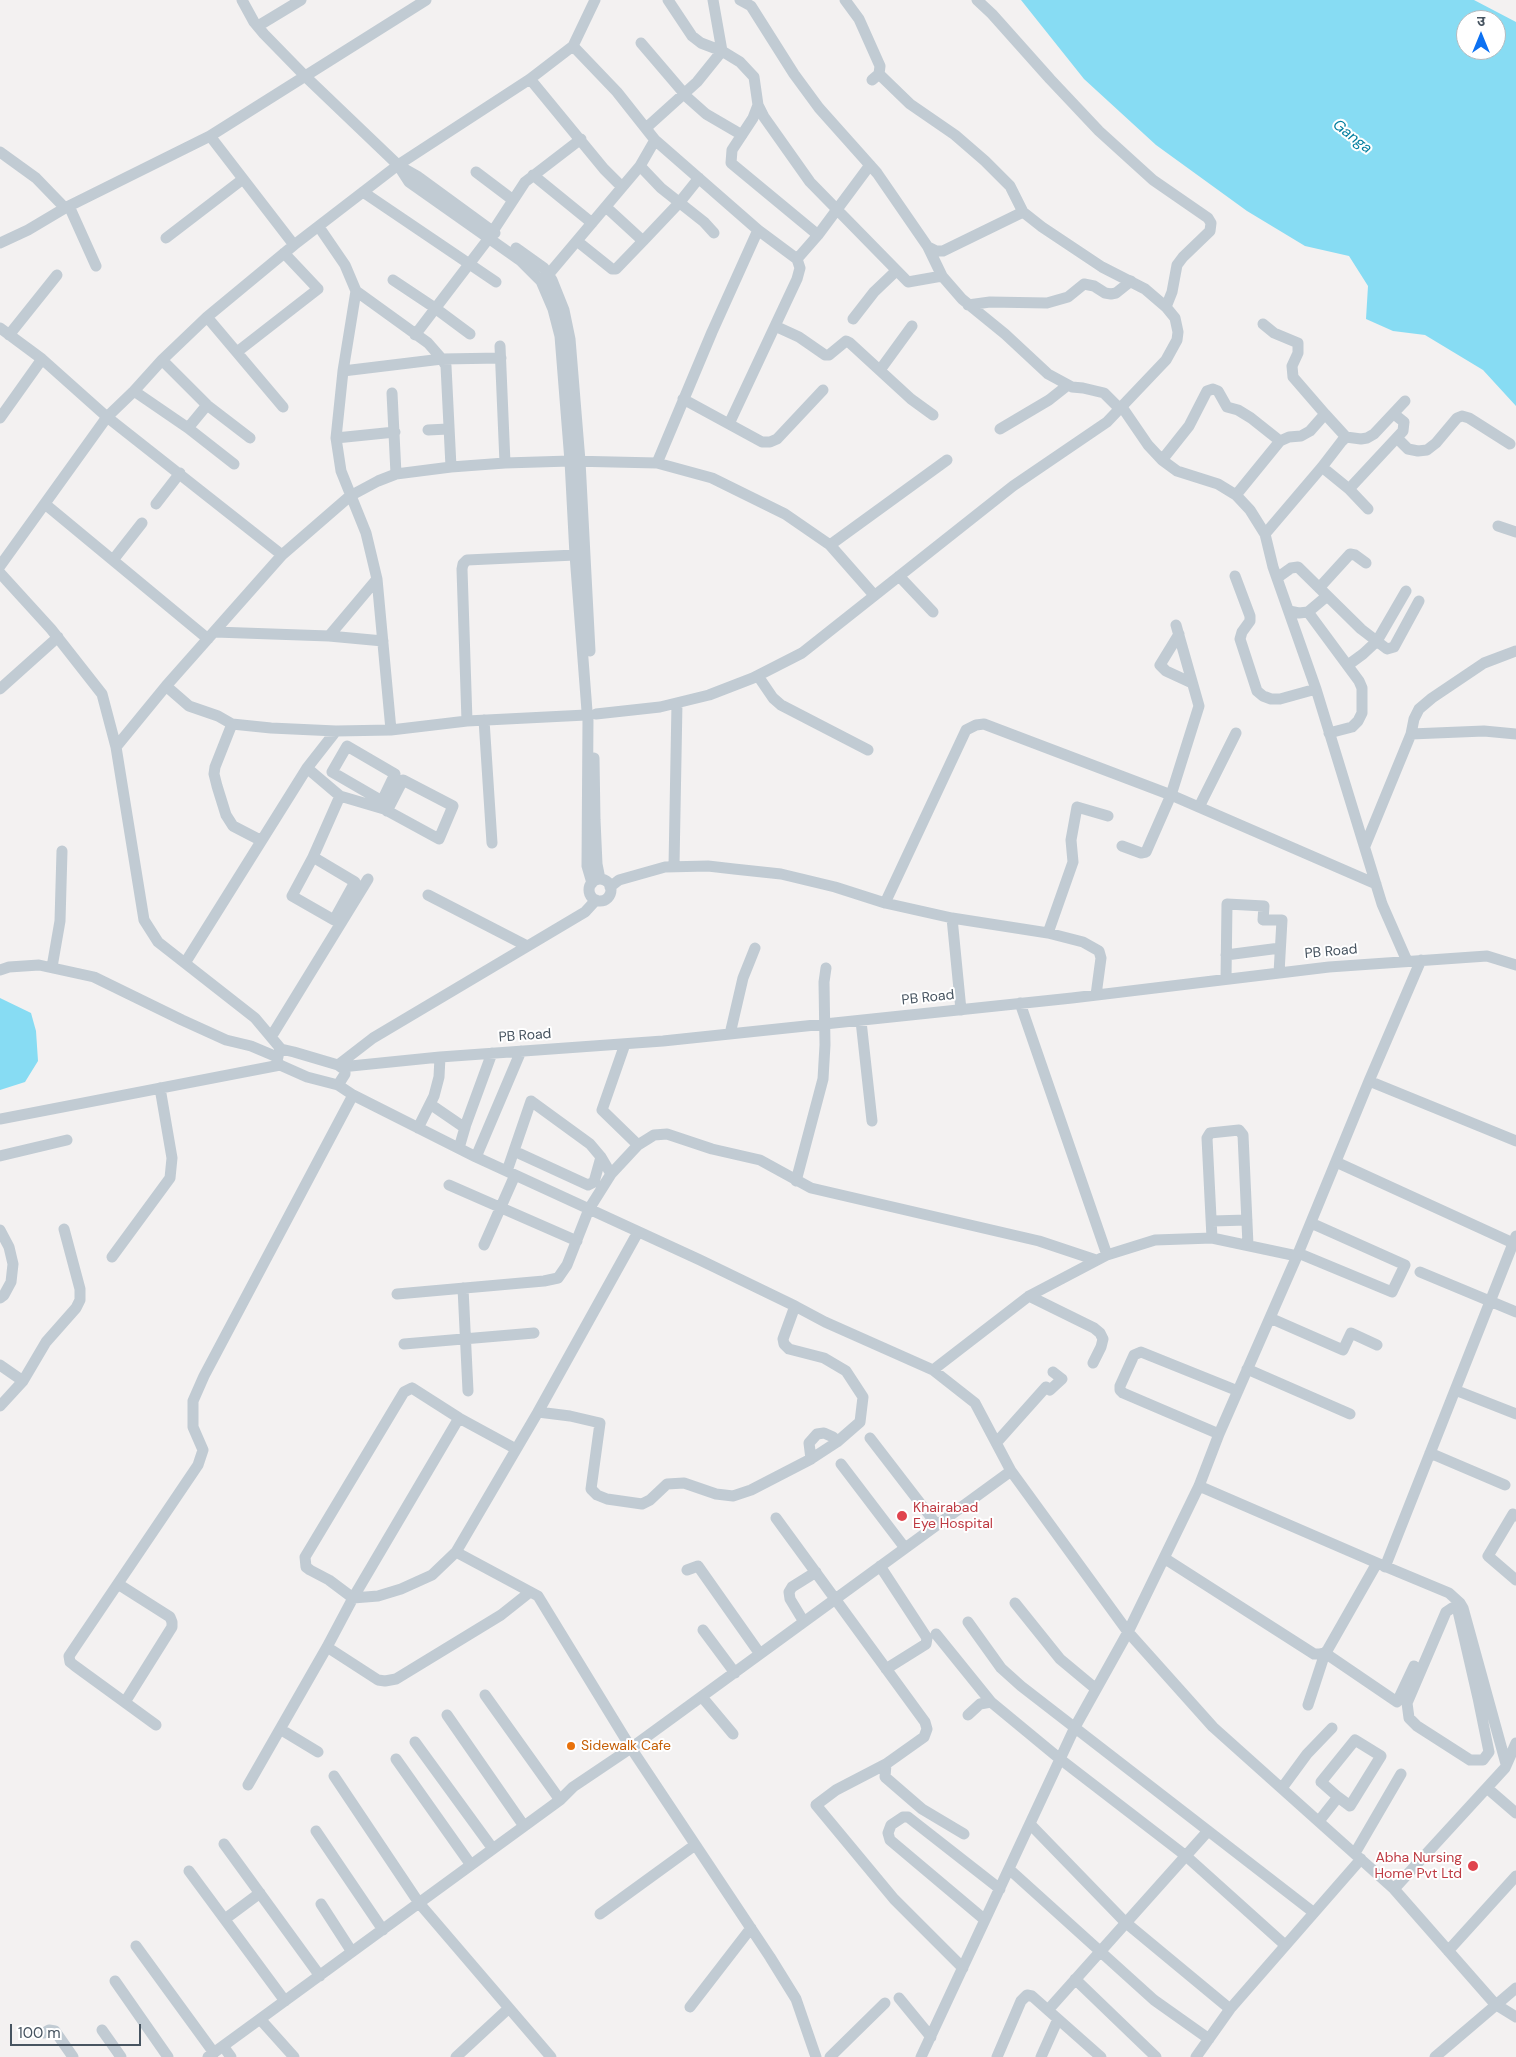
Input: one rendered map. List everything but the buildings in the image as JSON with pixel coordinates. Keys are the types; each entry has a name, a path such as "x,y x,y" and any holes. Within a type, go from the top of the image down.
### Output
{"street":[{"path":"242,0 258,26 306,77 398,165 409,182 544,268 548,275 559,313 575,461 591,714 587,866 596,881"},
{"path":"258,26 301,0"},
{"path":"0,243 28,230 67,207 210,136 426,0"},
{"path":"0,566 108,418 162,360 207,317 294,245 398,165 530,79 574,46 595,0"},
{"path":"683,0 669,3 692,36 701,43 722,51 740,62 754,78 758,105 764,118 810,182 908,282 942,276"},
{"path":"646,128 707,72 722,51 713,0"},
{"path":"740,0 751,6 794,74 870,165 928,247 942,276 968,305 1005,334 1048,374 1068,385 1104,393 1121,408 1148,445 1162,460 1178,471 1218,484 1236,495 1250,510 1265,534 1277,578 1316,689 1376,884 1384,908 1407,961"},
{"path":"166,686 189,706 232,724 336,731 391,730 467,721 591,714 660,707 709,695 758,676 802,653 1013,486 1107,422 1121,408 1166,360 1175,345 1178,327 1175,318 1166,307 1145,289 1102,267 1030,218 1023,212 1010,186 986,161 955,135 875,77 881,70 880,66 859,19 845,0"},
{"path":"977,0 1099,130 1153,180 1208,218 1211,223 1210,231 1183,257 1178,265 1172,292 1166,307"},
{"path":"641,44 685,94 706,114 742,135"},
{"path":"574,46 617,92 655,140 758,230 797,259 800,268 797,278 729,424"},
{"path":"530,79 604,169 622,187"},
{"path":"758,105 753,118 732,150 730,163 818,235"},
{"path":"210,136 294,245"},
{"path":"414,335 491,235 513,200 533,175 581,139"},
{"path":"548,275 640,166 655,140"},
{"path":"0,152 36,178 67,207 96,266"},
{"path":"797,259 818,235 870,165"},
{"path":"640,166 714,233"},
{"path":"476,172 513,200"},
{"path":"533,175 592,223"},
{"path":"577,241 612,269 616,269 679,203 699,178"},
{"path":"166,238 243,179"},
{"path":"363,192 496,282"},
{"path":"606,206 644,241"},
{"path":"928,247 943,252 1023,212"},
{"path":"319,227 345,264 356,292 343,371 336,438 341,471 366,533 377,578 391,730"},
{"path":"658,463 683,399 758,230"},
{"path":"491,235 541,280 559,313"},
{"path":"237,352 318,288 284,253"},
{"path":"853,319 874,292 896,271"},
{"path":"57,275 5,331 42,359 108,418 282,555"},
{"path":"393,280 470,334"},
{"path":"968,305 990,302 1016,304 1047,303 1068,297 1079,287 1088,284 1105,294 1111,294 1116,293 1131,281"},
{"path":"356,292 436,350 446,366 448,429 452,467"},
{"path":"207,317 283,407"},
{"path":"1263,324 1280,336 1298,343 1298,353 1292,366 1293,377 1346,437 1367,438 1374,434 1405,401"},
{"path":"775,326 799,337 825,355 846,341 850,343 911,399 932,415"},
{"path":"880,370 912,326"},
{"path":"343,371 500,352 505,463"},
{"path":"0,418 42,359"},
{"path":"162,360 207,405 250,438"},
{"path":"1000,429 1049,400 1068,385"},
{"path":"1162,460 1189,426 1207,391 1213,388 1218,391 1227,407 1238,410 1251,418 1280,441"},
{"path":"683,399 762,442 770,442 777,439 823,390"},
{"path":"134,391 188,428 234,464"},
{"path":"392,393 396,474"},
{"path":"188,428 207,405"},
{"path":"1236,495 1280,441 1289,437 1301,436 1310,431 1325,414"},
{"path":"1349,489 1403,430 1402,420 1394,414"},
{"path":"1397,438 1408,449 1427,450 1436,443 1457,418 1462,416 1469,418 1510,444"},
{"path":"428,430 448,429"},
{"path":"336,438 395,432"},
{"path":"1265,534 1346,437"},
{"path":"830,545 947,460"},
{"path":"575,461 575,555 591,714"},
{"path":"116,746 166,686 282,555 350,496 378,480 396,474 505,463 575,461 658,463 712,478 785,514 830,545 874,595"},
{"path":"1322,467 1349,489 1368,510"},
{"path":"156,504 180,473"},
{"path":"45,504 113,560 211,636 329,636 383,641"},
{"path":"113,560 142,523"},
{"path":"1498,526 1516,532"},
{"path":"1289,611 1308,612 1350,554 1366,562"},
{"path":"467,721 463,564 467,560 575,555"},
{"path":"1277,578 1291,568 1298,567 1361,629 1387,649 1394,647 1419,601"},
{"path":"0,573 58,637 102,694 116,746 144,920 158,942 255,1018 271,1037 279,1057"},
{"path":"899,576 933,612"},
{"path":"1235,576 1250,616 1250,621 1242,632 1240,639 1257,691 1271,700 1316,689"},
{"path":"329,636 377,578"},
{"path":"1348,665 1364,654 1377,641 1406,591"},
{"path":"1308,612 1348,665 1362,688 1362,713 1358,721 1352,727 1329,734"},
{"path":"1122,846 1141,853 1146,852 1171,795 1198,712 1199,706 1177,629 1160,665 1166,671 1192,683"},
{"path":"0,689 58,637"},
{"path":"1365,846 1411,734 1414,719 1419,709 1484,663 1516,651"},
{"path":"758,676 773,698 781,705 868,750"},
{"path":"674,866 677,703"},
{"path":"484,720 492,843"},
{"path":"232,724 214,774 226,815 233,826 260,840"},
{"path":"885,903 966,730 976,725 984,724 1171,795 1376,884"},
{"path":"185,963 260,840 310,763 336,731"},
{"path":"1411,734 1484,731 1516,734"},
{"path":"1199,808 1236,733"},
{"path":"310,763 332,772 382,802 396,774 347,746 332,772"},
{"path":"310,763 340,796 387,811 439,839 453,806 403,780 387,811"},
{"path":"314,857 355,882 334,920 292,896 314,857 340,796"},
{"path":"1048,933 1073,862 1071,840 1077,807 1108,816"},
{"path":"52,967 60,921 62,851"},
{"path":"340,1066 373,1038 585,912 596,900 602,900 608,896 610,887 619,880 674,866 708,866 781,874 835,887 885,903 952,918 1048,933 1083,942 1099,951 1101,958 1096,995"},
{"path":"271,1037 368,879"},
{"path":"596,881 606,882 610,887"},
{"path":"596,881 589,892 596,900"},
{"path":"428,895 527,946"},
{"path":"1226,979 1228,904 1264,906 1263,920 1282,920 1279,973"},
{"path":"952,918 961,1010"},
{"path":"730,1034 743,978 755,948"},
{"path":"1226,954 1280,948"},
{"name":"PB Road","path":"340,1066 730,1034 1096,995 1329,967 1486,956 1516,965"},
{"path":"921,2057 1075,1727 1128,1632 1199,1486 1219,1434 1298,1255 1421,960"},
{"path":"0,970 39,965 94,976 226,1040 251,1046 279,1057 307,1077 338,1085 353,1095 476,1157 795,1306 825,1322 933,1370 975,1403 1011,1471 1128,1632 1213,1727 1394,1889 1495,2004 1516,2017"},
{"path":"796,1181 822,1079 825,1045 824,982 826,968"},
{"path":"1020,1003 1102,1257"},
{"path":"861,1020 872,1121"},
{"path":"625,1044 602,1110 638,1145"},
{"path":"476,1157 521,1051"},
{"path":"459,1148 464,1128 492,1053"},
{"path":"0,1119 160,1088 279,1057 307,1055 340,1066 345,1070 345,1074 338,1085"},
{"path":"418,1128 434,1096 439,1077 440,1057"},
{"path":"1369,1081 1516,1141"},
{"path":"112,1257 170,1178 172,1158 160,1088"},
{"path":"156,1725 75,1666 70,1662 69,1656 198,1465 203,1450 193,1427 193,1401 204,1376 353,1095"},
{"path":"484,1245 500,1208 511,1173 514,1151 531,1101 590,1144 601,1157 611,1174"},
{"path":"430,1104 464,1128"},
{"path":"1212,1238 1209,1134 1239,1130 1243,1135 1248,1245"},
{"path":"397,1294 544,1281 558,1278 568,1265 589,1209 611,1174 638,1145 654,1135 667,1134 712,1149 760,1160 811,1188 1102,1257"},
{"path":"0,1156 67,1140"},
{"path":"514,1151 588,1184 594,1182 601,1157"},
{"path":"1308,1705 1325,1653 1381,1565 1430,1453 1515,1239 1336,1162"},
{"path":"449,1185 577,1242"},
{"path":"1212,1221 1247,1220"},
{"path":"933,1370 1029,1296 1102,1257 1155,1240 1212,1238 1298,1255 1392,1292 1404,1265 1311,1223"},
{"path":"0,1406 23,1381 46,1342 76,1308 80,1300 80,1289 64,1229"},
{"path":"0,1230 9,1247 13,1264 11,1282 0,1298"},
{"path":"516,1449 459,1418 416,1390 412,1388 404,1392 305,1557 306,1567 329,1580 353,1598 378,1596 401,1589 432,1575 456,1552 538,1412 638,1232"},
{"path":"1420,1272 1516,1312"},
{"path":"462,1288 468,1391"},
{"path":"1029,1296 1094,1328 1100,1334 1102,1348 1093,1364"},
{"path":"538,1412 570,1416 600,1423 591,1489 597,1495 642,1504 650,1500 667,1484 684,1483 716,1494 733,1496 751,1490 837,1442 860,1422 863,1397 846,1371 824,1358 789,1349 784,1344 783,1339 795,1306"},
{"path":"1270,1318 1343,1350 1351,1334 1377,1345"},
{"path":"404,1344 534,1333"},
{"path":"1219,1434 1123,1393 1120,1390 1120,1386 1134,1356 1141,1352 1238,1391"},
{"path":"0,1365 23,1381"},
{"path":"1248,1369 1350,1414"},
{"path":"996,1443 1046,1387 1050,1390 1062,1379 1053,1372"},
{"path":"1455,1390 1516,1414"},
{"path":"248,1785 353,1598 459,1418"},
{"path":"811,1458 808,1443 817,1434 824,1433 833,1437 837,1442"},
{"path":"870,1438 937,1525"},
{"path":"1430,1453 1505,1485"},
{"path":"841,1464 905,1548"},
{"path":"215,2052 472,1865 560,1800 574,1787 702,1697 1011,1471"},
{"path":"1199,1486 1381,1565 1449,1592 1463,1608 1478,1679 1488,1752 1482,1760 1470,1760 1417,1726 1409,1718 1407,1703 1446,1612 1456,1608 1458,1611 1478,1679 1506,1764"},
{"path":"1516,1516 1513,1514 1488,1556 1516,1580"},
{"path":"776,1518 925,1722 927,1729 924,1737 886,1764 836,1790 816,1806 894,1899 963,1968"},
{"path":"456,1552 538,1596 631,1748 796,1999 816,2057"},
{"path":"1164,1558 1314,1654 1325,1653 1397,1702 1449,1592"},
{"path":"687,1570 698,1566 760,1654"},
{"path":"880,1566 927,1638 926,1644 886,1669"},
{"path":"804,1622 790,1599 789,1592 792,1587 816,1572"},
{"path":"118,1584 170,1617 172,1622 172,1627 125,1702"},
{"path":"327,1647 378,1680 396,1679 501,1615 530,1592"},
{"path":"1015,1603 1060,1659 1096,1689"},
{"path":"968,1622 1001,1668 1021,1686 1313,1912"},
{"path":"703,1630 735,1673"},
{"path":"936,1634 991,1702 1060,1759 1186,1856 1285,1945"},
{"path":"486,1695 560,1800"},
{"path":"702,1697 733,1734"},
{"path":"968,1716 980,1704 991,1702"},
{"path":"447,1715 524,1826"},
{"path":"1282,1788 1307,1754 1332,1728"},
{"path":"280,1729 318,1752"},
{"path":"1355,1740 1381,1756 1350,1806 1338,1797 1321,1782 1355,1740"},
{"path":"415,1742 493,1849"},
{"path":"1394,1889 1487,1788 1506,1764 1516,1743"},
{"path":"396,1759 472,1865"},
{"path":"886,1764 885,1777 904,1795 922,1809 964,1834"},
{"path":"1196,2057 1230,2009 1358,1856 1369,1831 1401,1774"},
{"path":"334,1776 419,1903 552,2057"},
{"path":"1487,1788 1516,1813"},
{"path":"1319,1821 1338,1797"},
{"path":"985,1920 890,1840 888,1833 891,1825 902,1817 908,1817 1000,1889"},
{"path":"1030,1824 1125,1922 1230,2009"},
{"path":"316,1831 382,1930"},
{"path":"1048,2010 1208,1831"},
{"path":"224,1844 320,1976"},
{"path":"600,1914 695,1845"},
{"path":"1009,1869 1154,2000 1209,2039"},
{"path":"189,1871 285,2001"},
{"path":"1448,1951 1516,1876"},
{"path":"224,1919 260,1893"},
{"path":"321,1904 352,1952"},
{"path":"690,2007 751,1928"},
{"path":"136,1946 215,2052 231,2057"},
{"path":"1075,1979 1156,2057"},
{"path":"115,1981 168,2057"},
{"path":"1435,2057 1516,1988"},
{"path":"997,2057 1024,1996 1032,1996 1099,2056"},
{"path":"899,1998 931,2037"},
{"path":"830,2057 885,2003"},
{"path":"456,2057 509,2008"},
{"path":"260,2019 294,2057"},
{"path":"1041,2057 1058,2019"},
{"path":"44,2033 49,2030 55,2031 73,2057"},
{"path":"102,2030 121,2057"}],"water":[{"name":"Ganga","path":"1021,0 1474,0 1493,10 1456,10 1456,60 1506,60 1506,17 1516,22 1516,406 1483,370 1425,335 1393,331 1366,319 1368,286 1349,256 1305,246 1247,211 1156,145 1084,79"},
{"path":"0,998 31,1013 36,1031 38,1061 25,1082 0,1090"}],"place":[{"name":"Khairabad Eye Hospital","path":"902,1516"},
{"name":"Sidewalk Cafe","path":"571,1746"},
{"name":"Abha Nursing Home Pvt Ltd","path":"1473,1866"}]}
